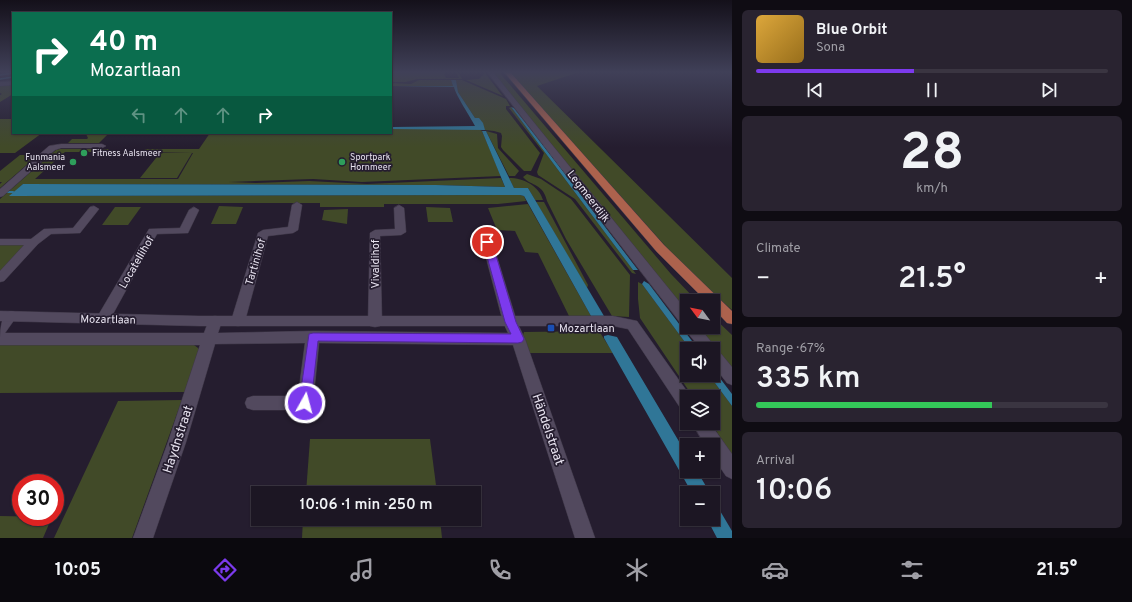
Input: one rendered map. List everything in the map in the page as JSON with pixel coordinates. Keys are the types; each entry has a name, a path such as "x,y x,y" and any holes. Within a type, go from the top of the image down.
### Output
{"main road":[{"name":"Legmeerdijk","path":"528,97 660,248 732,318"}],"street":[{"name":"Legmeerdijk","path":"510,97 680,312"},
{"path":"0,194 52,148 61,146 102,146"},
{"name":"Tartinihof","path":"238,321 263,233 293,230 297,205"},
{"name":"Vivaldihof","path":"375,322 375,233 401,232 399,208"},
{"path":"0,278 34,242 48,231 76,231 94,209"},
{"name":"Locatellihof","path":"103,319 153,231 184,232 194,210"},
{"name":"Händelstraat","path":"484,231 510,322 518,339 585,538"},
{"path":"0,242 34,242"},
{"path":"0,330 5,316"},
{"name":"Mozartlaan","path":"5,316 216,321 612,322 632,325 680,394"},
{"path":"209,339 216,321"},
{"path":"697,334 704,342"},
{"path":"253,403 305,403 313,337"},
{"path":"0,339 209,339 313,337 518,339"},
{"name":"Haydnstraat","path":"143,538 209,339"},
{"path":"720,363 732,378"},
{"path":"705,430 732,470"}],"green space":[{"path":"0,97 8,97 0,102"},
{"path":"461,97 502,97 506,99 510,106 506,106 506,109 540,153 531,171 524,171 503,150 501,147 501,133 485,130"},
{"path":"512,97 520,97 671,274 690,294 680,294 680,306"},
{"path":"532,97 548,97 732,278 732,310 720,299 720,294 714,294 686,269"},
{"path":"511,107 636,274 632,273 575,199 538,175 537,172 544,153 509,108"},
{"path":"0,119 12,119 12,134 41,134 15,153 0,153"},
{"name":"Sportpark Hornmeer","path":"392,129 479,129 482,131 501,176 362,182 313,179 229,182 256,183 309,181 367,184 501,178 505,187 436,185 23,184 10,196 520,195 524,196 526,201 498,204 384,204 384,207 320,207 320,203 0,203 0,199 56,150 109,149 106,152 65,152 35,179 178,179 193,153 143,152 145,149 199,149 209,134 392,134"},
{"path":"486,131 497,134 498,148 519,171 515,176 509,176"},
{"path":"86,134 108,134 99,143 68,143 72,139 88,138"},
{"path":"160,153 192,153 177,178 140,178"},
{"path":"20,155 38,155 0,188 0,184 2,182 0,182 0,171"},
{"path":"527,174 541,179 571,199 630,275 629,317 612,316 566,239 543,191 523,177"},
{"path":"509,178 520,179 530,184 538,191 543,200 535,200 528,188 514,188"},
{"path":"536,202 544,202 588,285 587,288"},
{"path":"528,204 591,316 569,316 538,253 525,252 515,231 497,230 488,208"},
{"path":"219,206 243,207 236,224 211,224"},
{"path":"115,207 141,207 128,225 102,225"},
{"path":"426,207 450,208 453,222 428,222"},
{"path":"348,209 347,224 322,220 324,210"},
{"path":"0,243 26,245 0,273"},
{"path":"638,282 642,284 685,342 680,342 680,378 640,318"},
{"path":"720,324 732,335 732,371 720,356 720,342 709,342 703,334 720,334"},
{"path":"599,331 613,353 530,353 523,335 524,332"},
{"path":"0,343 194,345 198,348 199,353 185,392 0,393"},
{"path":"683,382 714,382 732,406 732,455 716,430 720,430 720,390 688,390"},
{"path":"182,400 132,538 54,538 60,526 64,526 64,517 118,401"},
{"path":"310,439 430,439 436,486 307,486"},
{"path":"0,516 12,516 12,526 48,526 43,538 0,538"},
{"path":"303,526 441,526 442,538 302,538"}],"water":[{"path":"459,97 461,97 475,118 479,118 483,123 485,130 392,129 392,127 475,126"},
{"path":"511,107 514,108 561,167 638,270 633,270"},
{"path":"482,131 486,131 514,188 528,188 604,316 591,316 524,196 520,195 9,196 23,184 436,185 505,187"},
{"path":"644,281 649,284 680,325 680,334 687,334 693,342 685,342 642,284"},
{"path":"608,335 617,337 680,443 680,472 604,338 604,336"},
{"path":"720,378 732,394 732,406 714,382 720,382"},
{"path":"683,478 701,478 706,486 688,486"},
{"path":"720,511 732,531 732,538 717,538 711,526 720,526"}],"waterway":[{"path":"0,192 13,192"}],"place":[{"name":"Fitness Aalsmeer","path":"84,153"},
{"name":"Funmania Aalsmeer","path":"73,162"},
{"name":"Sportpark Hornmeer","path":"342,162"},
{"name":"Mozartlaan","path":"551,328"}],"route":[{"path":"305,403 313,337 518,339 510,322 487,242"}]}
